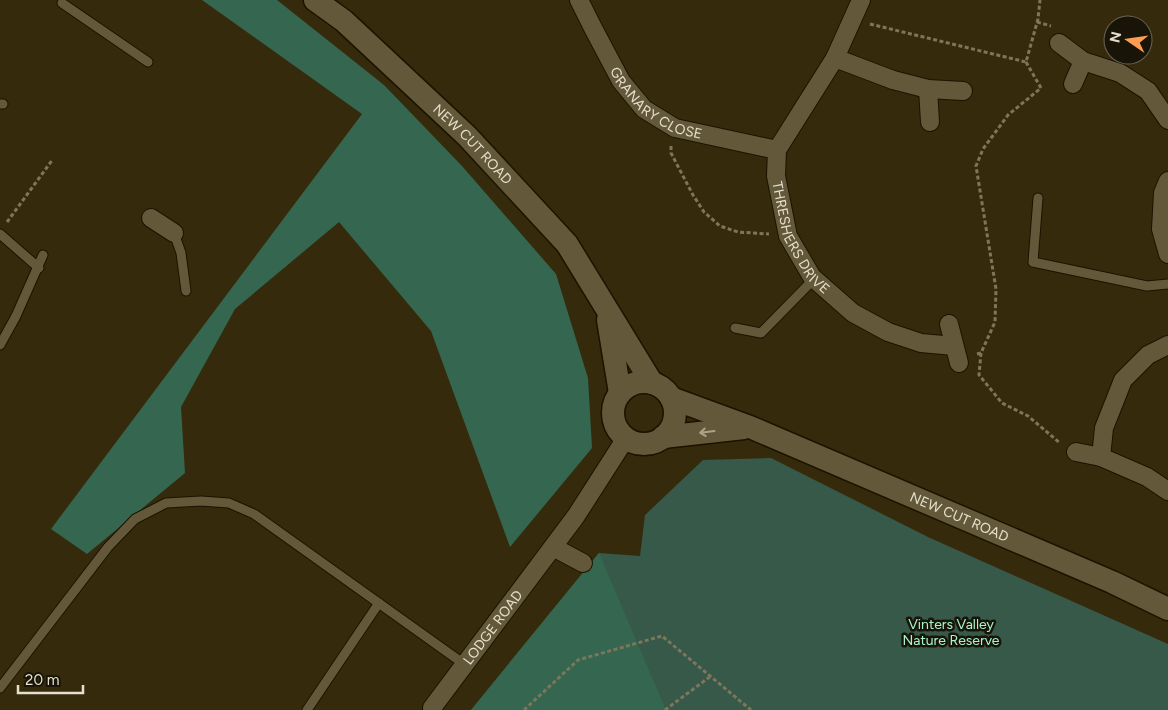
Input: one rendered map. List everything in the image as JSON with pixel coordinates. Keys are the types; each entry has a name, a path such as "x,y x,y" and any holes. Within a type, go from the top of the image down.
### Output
{"street":[{"name":"NEW CUT ROAD","path":"316,0 344,21 467,136 567,244 652,383 660,386 671,398 750,427 1112,582 1168,609"},
{"name":"GRANARY CLOSE","path":"579,0 621,81 644,109 672,126 777,150"},
{"name":"THRESHERS DRIVE","path":"861,0 834,58 777,150 776,176 788,236 814,279 854,313 888,332 957,356"},
{"path":"1059,43 1083,61 1120,73 1148,92 1168,120"},
{"path":"834,58 893,80 928,89 963,91"},
{"path":"1073,84 1083,61"},
{"path":"928,89 930,122"},
{"path":"1168,180 1163,194 1160,229 1168,254"},
{"path":"151,218 174,234"},
{"name":"NEW CUT ROAD","path":"606,309 620,394 615,402 614,417 619,431 626,438 635,443 645,444 655,442 663,437 750,427"},
{"path":"949,324 957,356"},
{"path":"1100,457 1104,428 1123,380 1148,355 1168,345"},
{"path":"620,394 626,387 634,383 652,383"},
{"path":"663,437 670,429 674,419 674,408 671,398"},
{"name":"LODGE ROAD","path":"432,708 576,516 626,438"},
{"path":"1076,452 1100,457 1147,477 1168,492"},
{"path":"553,547 583,562"}],"lane":[{"path":"62,3 148,62"},
{"path":"1038,198 1033,262 1147,286 1168,284"},
{"path":"2,230 39,268"},
{"path":"174,234 181,253 186,291"},
{"path":"0,344 16,316 43,256"},
{"path":"735,328 761,333 814,279"},
{"path":"0,688 108,547 135,519 166,503 201,501 229,503 254,514 464,664"},
{"path":"307,710 379,602"}],"path":[{"path":"1040,0 1038,20 1026,62 1041,88 1008,115 983,148 976,166 996,289 995,322 981,353 979,375 1002,403 1028,416 1055,440 1076,452"},
{"path":"852,20 1026,62"},
{"path":"672,126 671,153 704,212 720,226 738,232 766,234 787,230"},
{"path":"2,230 53,159"},
{"path":"957,356 981,353"},
{"path":"524,710 578,660 662,636 751,710"},
{"path":"665,710 711,676"}],"green space":[{"path":"202,0 277,0 384,85 462,166 556,274 588,378 592,448 510,547 431,331 339,222 235,309 181,407 185,473 87,554 51,529 362,114"},
{"name":"Vinters Valley Nature Reserve","path":"771,458 928,537 1168,644 1168,710 471,710 599,553 640,556 645,515 703,460"},
{"path":"599,553 666,710 471,710"}]}
